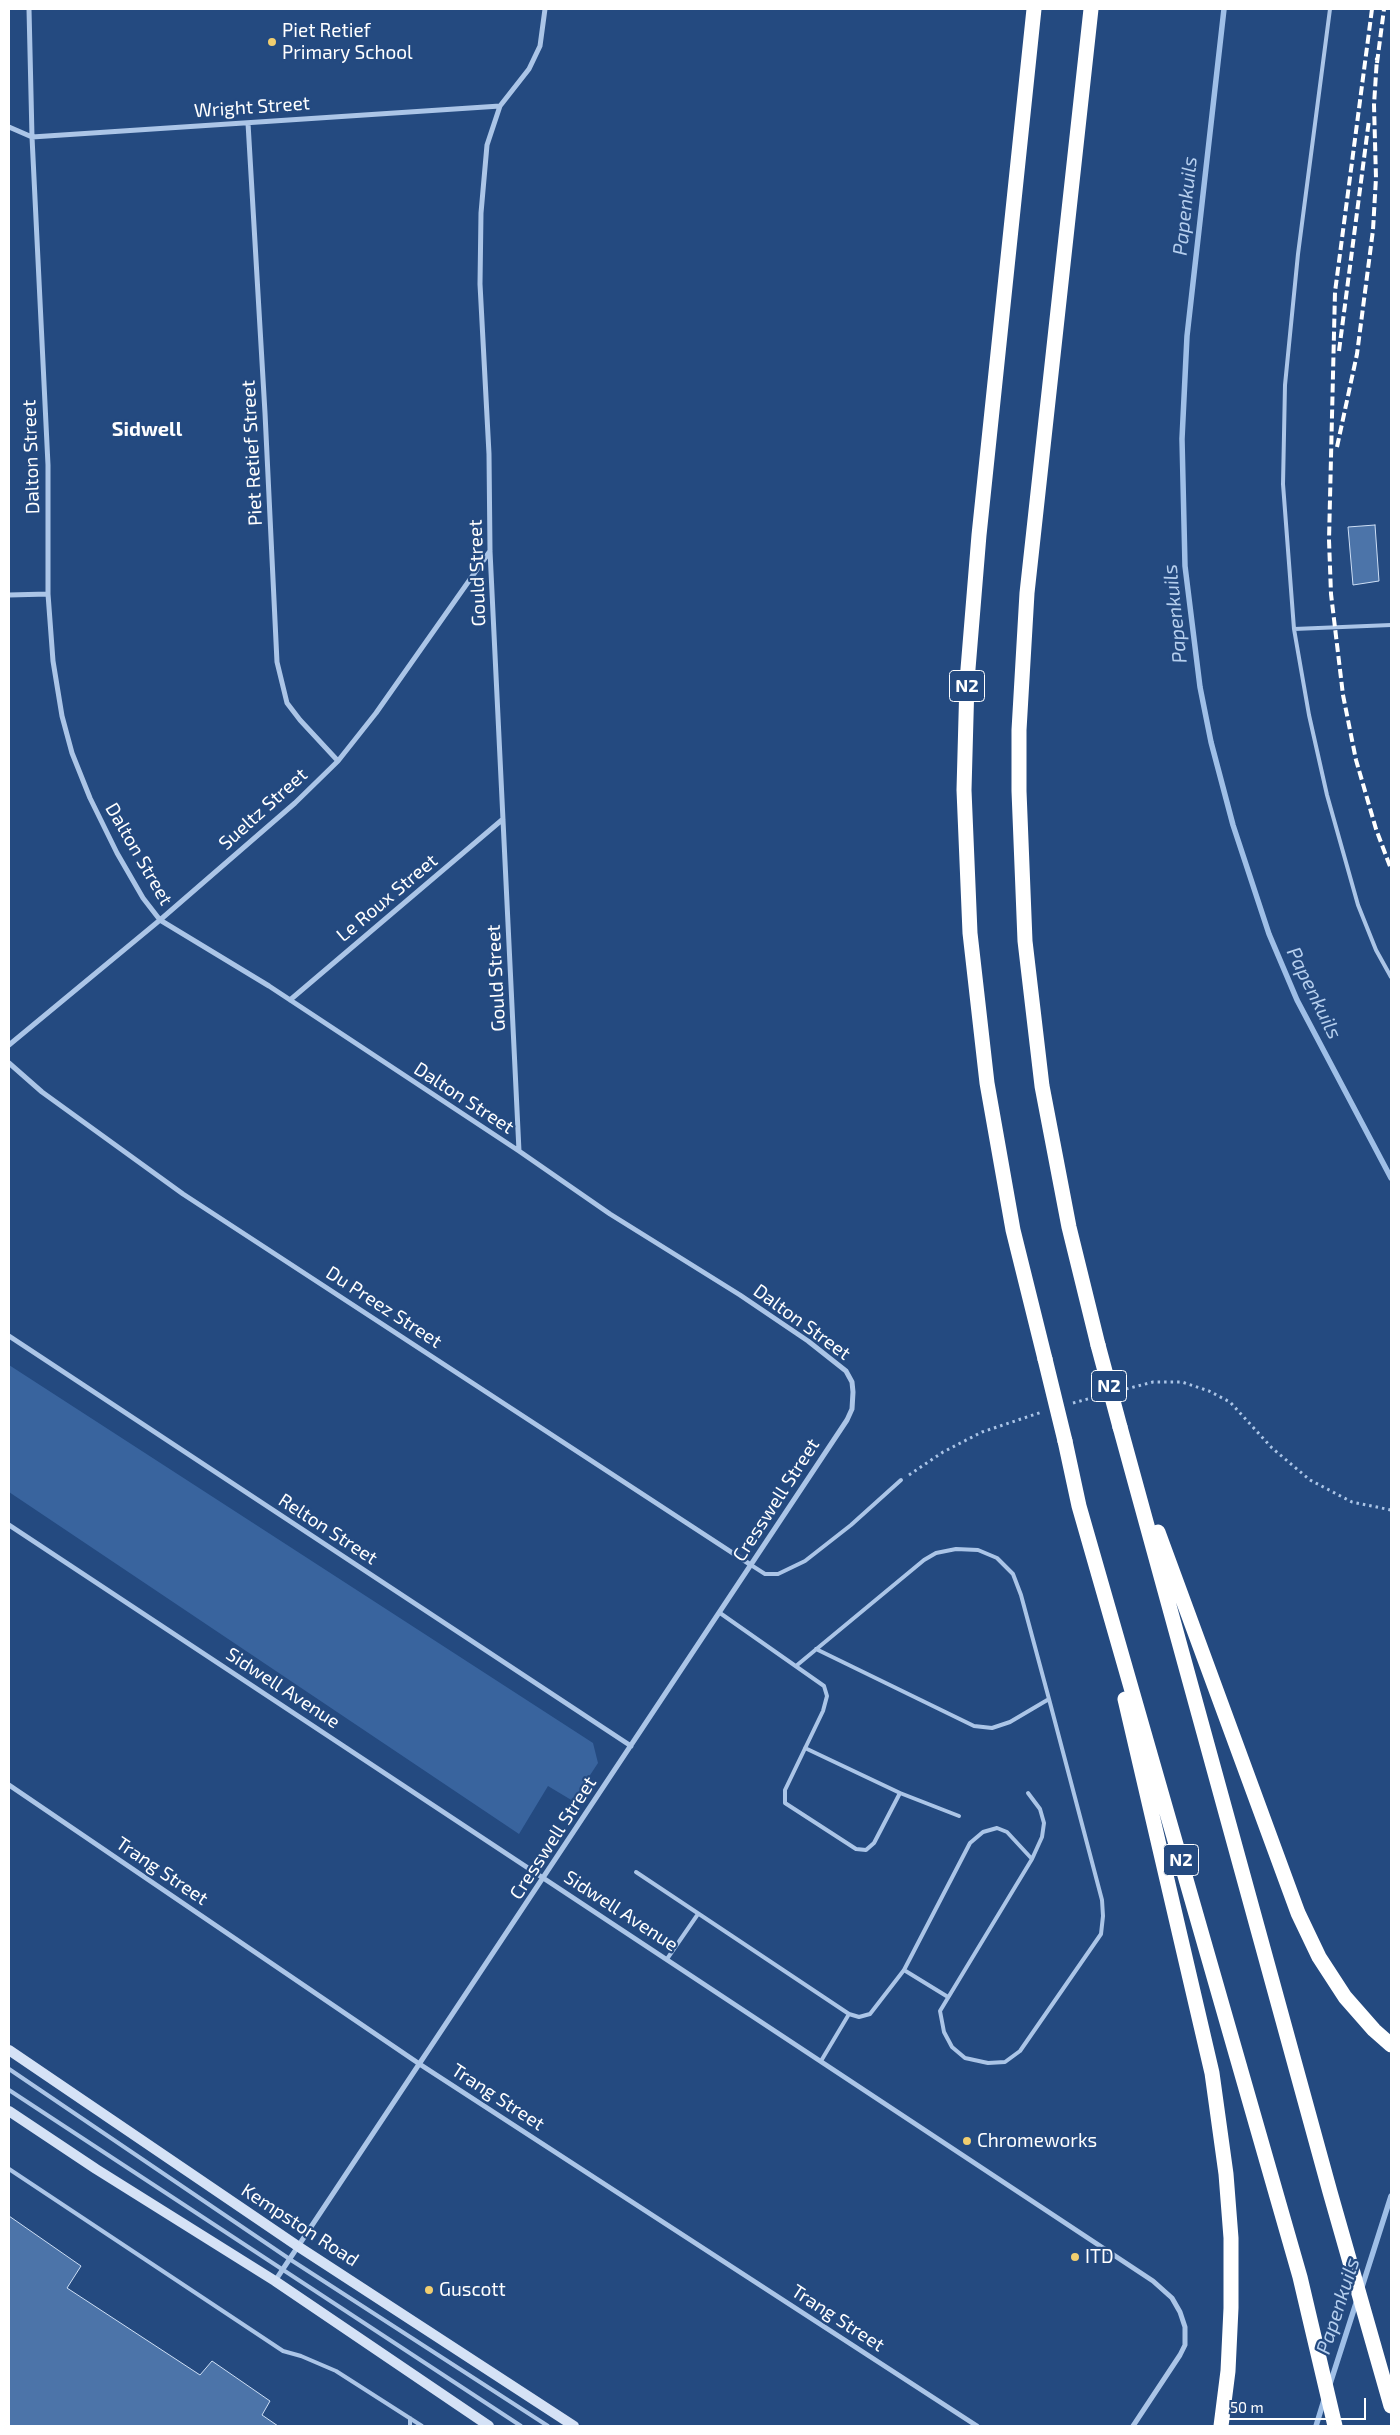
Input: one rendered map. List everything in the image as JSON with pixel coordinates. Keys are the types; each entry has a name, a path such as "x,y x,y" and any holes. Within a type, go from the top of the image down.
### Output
{"highway":[{"name":"N2","path":"1034,9 978,535 968,681 964,790 970,933 987,1083 1013,1230 1080,1506 1300,2277 1335,2426"},
{"name":"N2","path":"1091,9 1027,594 1020,720 1019,791 1025,941 1040,1077 1069,1228 1098,1345 1330,2192 1391,2404"},
{"path":"1122,1433 1298,1913 1319,1957 1345,1997 1374,2030 1391,2045"},
{"path":"1080,1506 1212,2073 1226,2174 1231,2238 1228,2371 1221,2426"}],"main road":[{"name":"Kempston Road","path":"9,2050 300,2247 574,2426"},
{"path":"9,2111 96,2169 276,2281 489,2426"}],"street":[{"name":"Dalton Street","path":"28,9 32,137 48,465 48,594 53,662 62,716 72,753 90,798 117,854 143,898 160,920 290,1000 519,1151 610,1214 740,1295 838,1363 846,1370 852,1382 852,1409"},
{"name":"Gould Street","path":"519,1151 490,551 489,454 480,284 481,213 487,144 500,106 530,69 540,46 545,9"},
{"name":"Wright Street","path":"9,127 32,137 500,106"},
{"name":"Piet Retief Street","path":"248,123 265,403 277,662 287,703 338,761"},
{"name":"Sueltz Street","path":"9,1045 160,920 295,803 338,761 366,727 490,551"},
{"path":"9,595 48,594"},
{"name":"Le Roux Street","path":"290,1000 503,819"},
{"name":"Du Preez Street","path":"9,1063 42,1092 184,1194 752,1565"},
{"name":"Relton Street","path":"9,1336 631,1746"},
{"name":"Cresswell Street","path":"276,2281 752,1565 852,1409"},
{"name":"Sidwell Avenue","path":"9,1525 1154,2281 1172,2298 1180,2312 1185,2327 1184,2345 1172,2369 1133,2426"},
{"name":"Trang Street","path":"9,1785 421,2065 976,2426"}],"lane":[{"path":"1330,9 1298,254 1285,385 1283,484 1294,629 1309,715 1327,795 1358,905 1376,950 1391,977"},
{"path":"1294,629 1391,625"},
{"path":"752,1565 765,1574 778,1574 805,1561 851,1525 901,1480"},
{"path":"796,1666 924,1560 936,1553 956,1550 978,1550 998,1558 1013,1574 1021,1595 1050,1699 1102,1900 1104,1916 1101,1934 1020,2051 1005,2062 988,2063 965,2058 952,2047 944,2032 940,2011 1032,1859 1042,1838 1044,1823 1040,1809 1028,1793"},
{"path":"720,1613 824,1686 827,1696 823,1711 785,1790 785,1803 856,1849 866,1850 874,1843 900,1793"},
{"path":"816,1649 974,1726 992,1728 1010,1722 1050,1699"},
{"path":"805,1748 900,1793 959,1816"},
{"path":"636,1872 848,2014 858,2017 870,2014 904,1970 970,1843 983,1832 997,1828 1007,1832 1032,1859"},
{"path":"667,1959 698,1914"},
{"path":"904,1970 948,1997"},
{"path":"821,2061 848,2014"},
{"path":"9,2069 291,2260 548,2426"},
{"path":"9,2090 521,2426"},
{"path":"9,2169 283,2351 301,2356 336,2371 422,2426"},
{"path":"410,2418 410,2426"}],"path":[{"path":"1123,1390 1153,1382 1182,1382 1209,1390 1230,1402 1272,1448 1310,1480 1352,1502 1391,1510"},
{"path":"1070,1404 1096,1397"},
{"path":"901,1480 943,1452 982,1432 1044,1411"}],"shaded area":[{"path":"9,1365 593,1743 598,1763 573,1801 548,1786 519,1834 9,1492"}],"building":[{"path":"1375,525 1379,581 1353,585 1348,527"},
{"path":"9,2216 81,2266 67,2288 200,2375 212,2361 270,2401 262,2415 278,2426 9,2426"}],"waterway":[{"name":"Papenkuils","path":"1224,9 1187,336 1182,439 1185,566 1200,687 1211,742 1233,825 1269,934 1297,1000 1391,1178"},
{"name":"Papenkuils","path":"1362,2287 1391,2196"},
{"name":"Papenkuils","path":"1330,2384 1357,2300"},
{"name":"Papenkuils","path":"1316,2426 1324,2400"}],"railway":[{"path":"1372,9 1335,292 1329,540 1331,594 1343,695 1356,760 1376,829 1391,869"},
{"path":"1377,63 1384,9"},
{"path":"1337,447 1357,354 1373,230 1376,178 1374,105 1377,58"},
{"path":"1339,351 1369,120"}],"place":[{"name":"Piet Retief Primary School","path":"272,42"},
{"name":"Chromeworks","path":"967,2141"},
{"name":"ITD","path":"1075,2257"},
{"name":"Guscott","path":"429,2290"}],"district":[{"name":"Sidwell","path":"147,429"}]}
